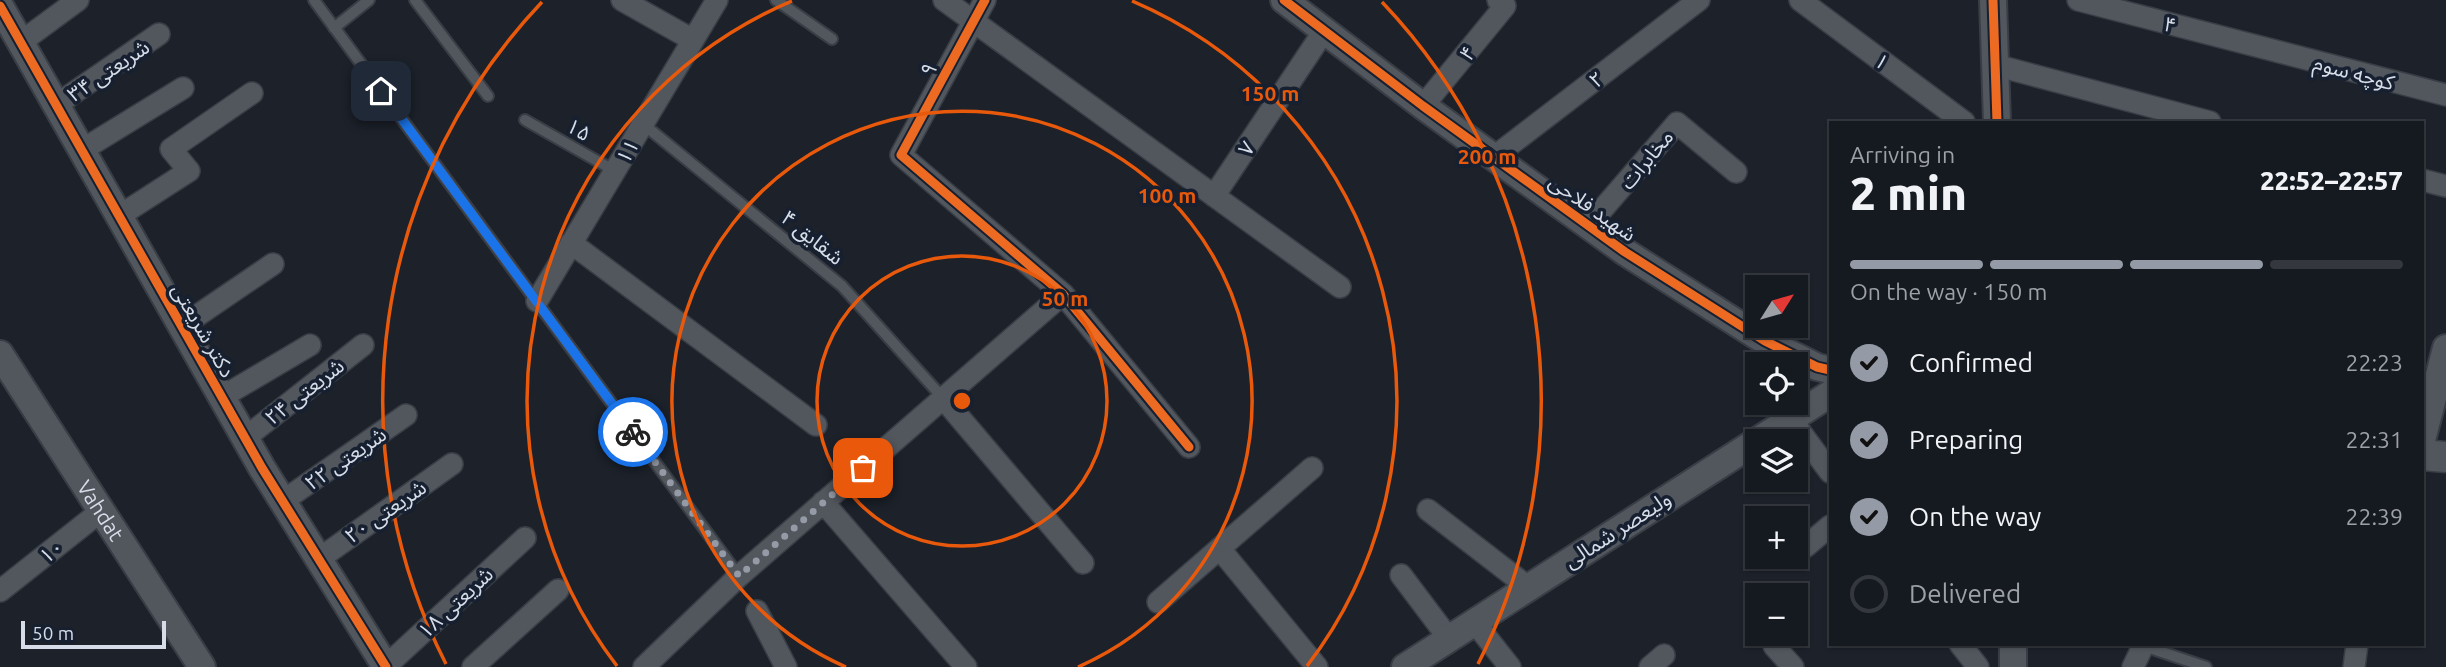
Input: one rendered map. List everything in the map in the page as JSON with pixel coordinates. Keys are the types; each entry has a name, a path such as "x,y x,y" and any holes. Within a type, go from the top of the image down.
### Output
{"street":[{"path":"21,42 78,0"},
{"path":"622,0 693,40"},
{"name":"۱۱","path":"537,302 717,0"},
{"path":"944,0 1340,287"},
{"name":"۹","path":"985,0 901,155 1063,294"},
{"name":"شهید فلاحی","path":"1284,0 1423,107 1588,226 1765,341 1817,367 1829,370"},
{"name":"۴","path":"1423,107 1505,6 1498,0"},
{"name":"۲","path":"1493,157 1699,0"},
{"name":"۱","path":"1800,0 1963,121"},
{"path":"1993,0 1997,121"},
{"name":"۴","path":"2078,0 2262,48"},
{"name":"دکتر شریعتی","path":"0,6 222,397 386,666"},
{"name":"۷","path":"1214,196 1324,31"},
{"name":"شریعتی ۳۴","path":"56,105 159,34"},
{"name":"کوچه سوم","path":"2262,48 2446,95"},
{"path":"1995,65 2206,121"},
{"path":"82,150 183,88"},
{"path":"119,216 189,171 171,149 252,93"},
{"name":"مخابرات","path":"1588,226 1677,123 1736,173"},
{"path":"2424,180 2446,186"},
{"path":"571,243 816,425"},
{"path":"182,326 273,264"},
{"path":"644,667 739,576 1063,294 1189,447"},
{"path":"222,397 310,345"},
{"name":"شریعتی ۲۴","path":"246,438 363,345"},
{"path":"2436,453 2446,348"},
{"name":"Vahdat","path":"4,369 101,511 202,667"},
{"name":"ولیعصر شمالی","path":"1405,667 1476,624 1528,587 1829,395"},
{"path":"943,398 1083,563"},
{"name":"شریعتی ۲۲","path":"283,501 406,415"},
{"path":"1790,418 1829,471"},
{"name":"شریعتی ۲۰","path":"319,559 452,464"},
{"path":"1158,602 1312,468"},
{"path":"823,502 967,667"},
{"path":"1428,510 1528,587"},
{"name":"۱۰","path":"0,591 101,511"},
{"path":"1808,544 1829,527"},
{"name":"شریعتی ۱۸","path":"386,666 525,538"},
{"path":"1220,549 1317,667"},
{"path":"1401,575 1450,639"},
{"path":"473,667 558,590"},
{"path":"757,611 786,667"},
{"path":"1476,624 1510,667"},
{"path":"1774,646 1793,667"},
{"path":"1962,646 1978,667"},
{"path":"2012,667 2013,646"},
{"path":"2133,667 2144,646"},
{"path":"2354,667 2357,646"}],"lane":[{"path":"314,0 739,576"},
{"path":"334,28 369,0"},
{"path":"415,0 488,96"},
{"path":"776,0 832,39"},
{"name":"۱۵","path":"525,120 615,171"},
{"name":"شقایق ۴","path":"643,124 842,286 943,398"},
{"path":"2147,646 2206,667"}],"cycle path":[{"path":"985,0 901,155 1063,294 1189,447"},
{"path":"1284,0 1423,106 1625,252 1765,341 1817,367 1829,370"},
{"path":"1993,0 1997,121"},
{"path":"0,6 262,468 386,667"}],"way so far":[{"path":"633,432 739,576 863,468"}],"route":[{"path":"381,91 633,432"}]}
